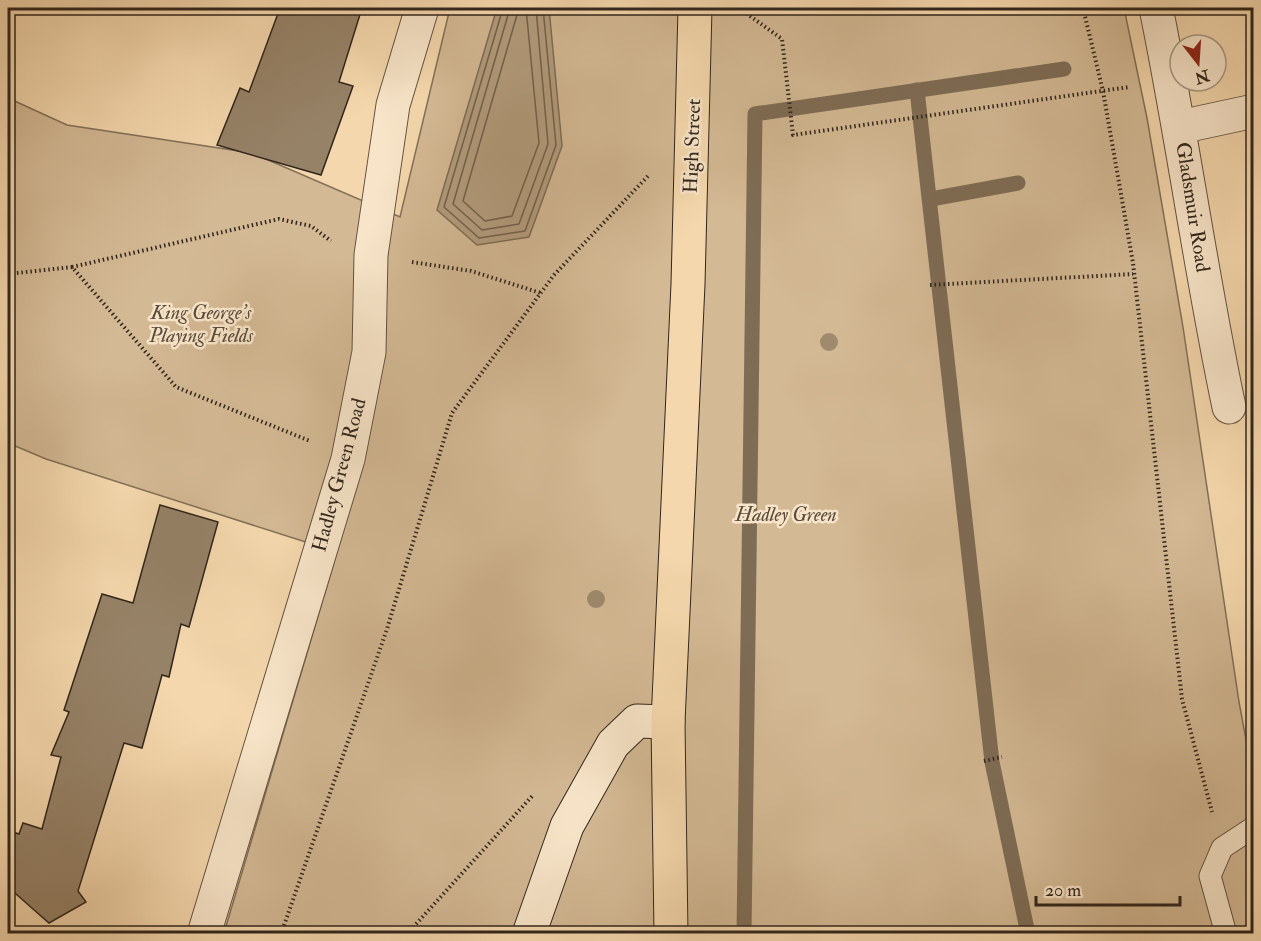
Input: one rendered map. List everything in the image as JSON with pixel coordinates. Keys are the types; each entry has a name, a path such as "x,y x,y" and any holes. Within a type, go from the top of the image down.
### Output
{"main road":[{"name":"High Street","path":"668,722 688,284 695,8"},
{"path":"668,722 671,933"}],"street":[{"name":"Hadley Green Road","path":"204,933 348,459 369,352 371,255 393,105 422,8"},
{"name":"Gladsmuir Road","path":"1156,8 1180,127 1211,319 1229,407"},
{"path":"1180,127 1254,111"},
{"path":"529,933 567,826 613,744 637,721 668,722"}],"lane":[{"path":"1226,933 1210,876 1222,848 1254,827"}],"path":[{"path":"739,8 782,39 793,135 1103,91"},
{"path":"1083,8 1103,91 1133,263 1162,502 1182,699 1222,848"},
{"path":"280,933 387,629 452,413 554,275 692,130"},
{"path":"8,274 72,267 279,219 311,226 345,252 471,271 541,293"},
{"path":"72,267 176,387 320,446"},
{"path":"930,285 966,281 1133,274"},
{"path":"984,761 1002,757"},
{"path":"406,933 538,790"}],"green space":[{"name":"Hadley Green","path":"450,8 1124,8 1147,118 1183,327 1239,702 1253,777 1253,933 224,933 337,552 46,459 8,443 8,98 67,125 252,153 400,217"}],"water":[{"path":"497,8 549,8 562,146 529,237 477,245 437,210"}],"building":[{"path":"280,8 362,8 339,82 353,86 321,175 217,145 240,88 249,92"},
{"path":"160,505 218,522 189,627 181,624 169,677 162,675 142,748 124,743 78,891 86,902 49,923 8,887 8,858 13,832 19,834 23,823 42,829 61,757 51,755 69,712 64,710 102,594 133,603"}],"waterway":[{"path":"744,934 755,114 1064,69"},
{"path":"917,90 992,762 1028,934"},
{"path":"931,199 1018,183"}],"park label":[{"name":"King George's Playing Fields","path":"201,324"}]}
